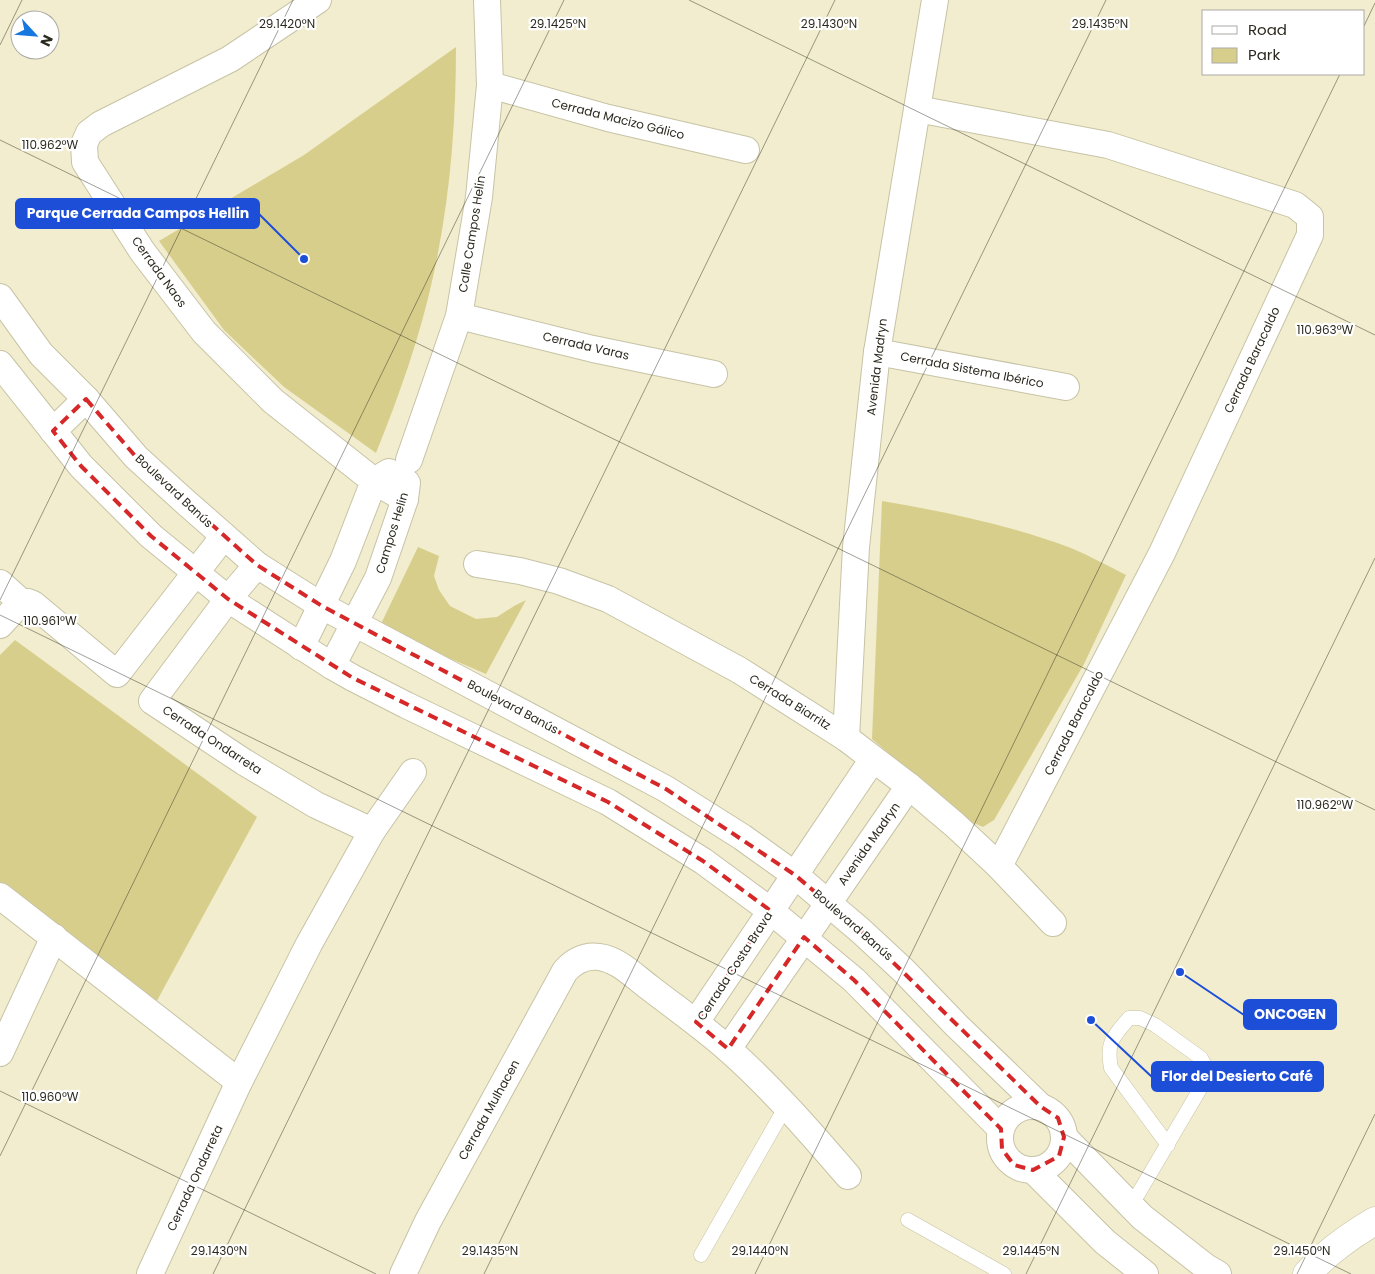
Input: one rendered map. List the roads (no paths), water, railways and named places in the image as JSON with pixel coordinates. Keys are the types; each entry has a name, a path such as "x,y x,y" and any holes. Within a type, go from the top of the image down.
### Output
{"main road":[{"path":"1307,1274 1319,1261 1375,1221"}],"street":[{"name":"Cerrada Naos","path":"318,0 230,60 100,124 89,133 83,149 85,162 142,251 204,332 273,401 374,481 405,499"},
{"name":"Calle Campos Helin","path":"409,460 459,316 478,197 490,85 487,0"},
{"name":"Avenida Madryn","path":"846,738 856,547 878,352 935,0"},
{"name":"Cerrada Macizo Gálico","path":"490,85 608,118 746,150"},
{"name":"Cerrada Baracaldo","path":"916,109 1108,145 1295,205 1310,217 1310,235 1162,553 999,866"},
{"name":"Boulevard Banús","path":"0,297 41,354 86,399 136,457 257,565 322,606 666,789 742,837 828,902 904,971 957,1026 1040,1106"},
{"name":"Cerrada Varas","path":"459,316 593,349 714,374"},
{"name":"Cerrada Sistema Ibérico","path":"878,352 1066,387"},
{"path":"0,364 81,466 151,536 228,599 332,666 406,705 608,802 703,861 804,937 854,980 1001,1129"},
{"path":"53,431 86,399"},
{"path":"302,647 343,561 374,481 409,460"},
{"name":"Campos Helin","path":"332,666 378,578 405,499 409,460"},
{"path":"0,583 21,602 33,604 117,674 224,536"},
{"name":"Cerrada Biarritz","path":"477,564 520,571 559,581 608,599 739,670 846,738 909,786 999,866 1053,924"},
{"name":"Cerrada Ondarreta","path":"257,565 228,599 152,701 244,762 308,800 372,831"},
{"path":"0,625 21,602"},
{"path":"795,876 873,759"},
{"name":"Cerrada Ondarreta","path":"150,1274 239,1082 309,944 372,831 413,772"},
{"name":"Avenida Madryn","path":"828,902 909,786"},
{"name":"Cerrada Costa Brava","path":"795,876 696,1022 728,1049 786,1106 848,1176"},
{"path":"0,896 239,1082"},
{"path":"728,1049 828,902"},
{"path":"0,1053 54,937"},
{"name":"Cerrada Mulhacen","path":"403,1274 428,1221 565,971 578,960 586,957 597,956 615,963 696,1022"},
{"path":"1040,1106 1058,1118 1062,1127 1064,1137 1059,1156 1043,1168 1033,1170 1014,1165 1002,1149 1001,1129 1005,1120 1020,1107 1040,1106"},
{"path":"1064,1137 1142,1217 1206,1267 1218,1274"},
{"path":"1033,1170 1105,1242 1145,1274"}],"lane":[{"path":"1131,1206 1168,1145 1206,1079 1207,1069 1201,1058 1155,1025 1140,1018 1129,1018 1113,1038 1108,1053 1111,1068 1168,1145"},
{"path":"701,1255 786,1106"},
{"path":"908,1220 1004,1274"}],"place":[{"name":"Parque Cerrada Campos Hellin","path":"304,259"},
{"name":"ONCOGEN","path":"1180,972"},
{"name":"Flor del Desierto Café","path":"1091,1020"}]}
